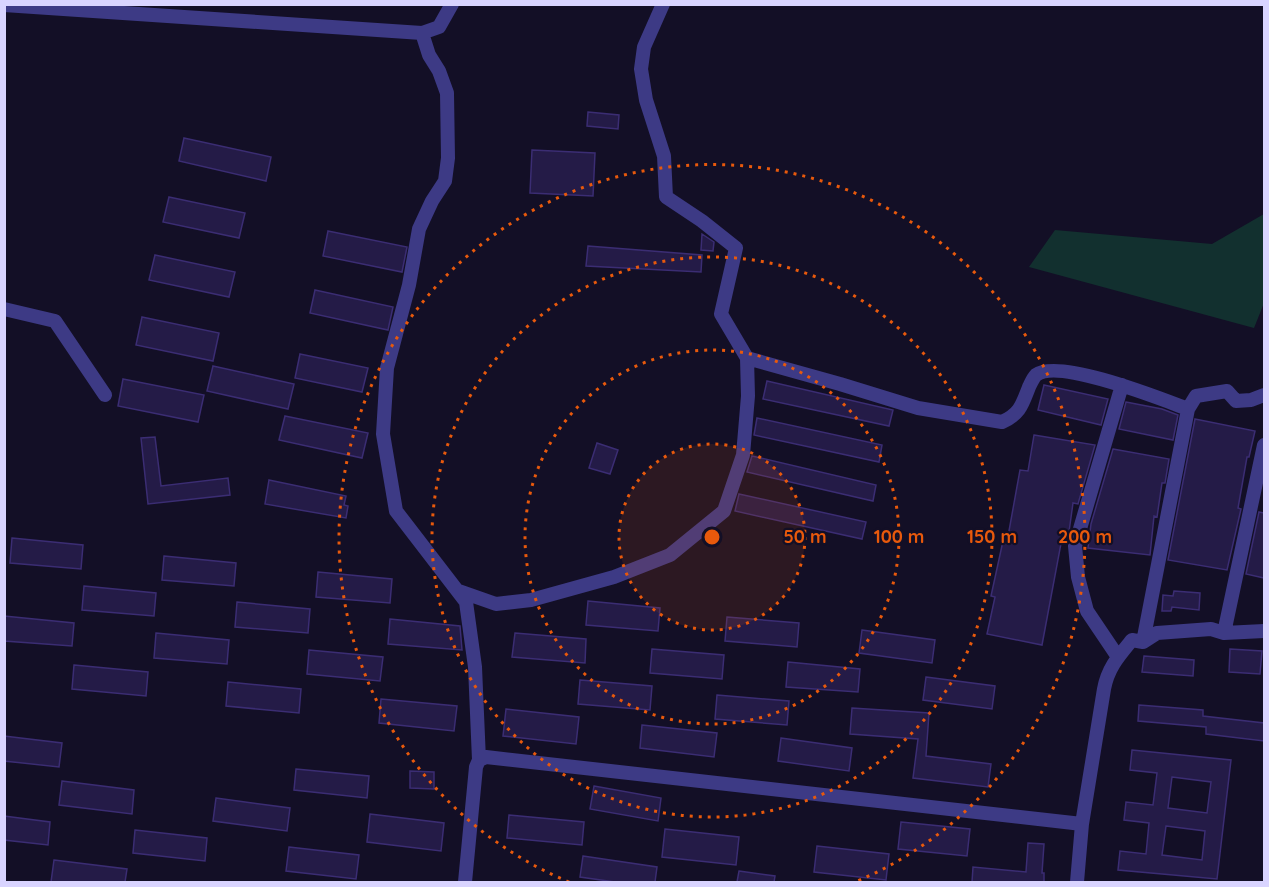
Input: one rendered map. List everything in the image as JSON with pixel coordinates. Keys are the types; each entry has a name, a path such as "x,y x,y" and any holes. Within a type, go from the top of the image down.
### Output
{"street":[{"path":"4,5 422,33 439,27 452,4"},
{"path":"458,591 496,604 531,600 614,577 670,555 724,511 743,455 748,396 747,358 721,314 736,248 702,221 666,197 664,156 646,100 641,69 644,47 663,4"},
{"path":"422,33 429,55 439,71 447,93 448,158 445,181 432,201 419,229 409,285 387,368 383,434 396,511 466,602 475,667 479,760 476,767 465,882"},
{"path":"4,309 55,321 105,395"},
{"path":"747,358 918,408 1002,422 1014,417 1020,409 1034,376 1045,371 1057,370 1122,385 1188,409"},
{"path":"1118,657 1087,611 1078,577 1075,546 1122,385"},
{"path":"1143,642 1188,409 1196,396 1227,391 1236,401 1251,400 1264,395"},
{"path":"1224,633 1264,445"},
{"path":"1077,882 1082,824 1107,672 1118,657 1132,640 1143,642 1157,633 1211,629 1224,633 1264,631"},
{"path":"479,760 486,757 1082,824"}],"green space":[{"path":"1264,214 1264,303 1254,328 1029,267 1055,230 1212,244"}],"building":[{"path":"588,112 619,115 618,129 587,126"},
{"path":"184,138 271,157 266,181 179,161"},
{"path":"532,150 595,153 593,196 530,193"},
{"path":"169,197 245,213 239,238 163,222"},
{"path":"328,231 407,247 402,272 323,256"},
{"path":"702,234 714,242 713,251 701,250"},
{"path":"588,246 702,255 701,272 586,266"},
{"path":"155,255 235,272 229,297 149,280"},
{"path":"315,290 393,307 388,330 310,313"},
{"path":"142,317 219,333 213,361 136,345"},
{"path":"300,354 368,368 362,392 295,378"},
{"path":"213,366 294,384 288,409 207,391"},
{"path":"123,379 204,395 198,422 118,406"},
{"path":"767,381 893,410 889,426 763,399"},
{"path":"1044,385 1108,399 1101,425 1038,410"},
{"path":"1126,402 1162,409 1178,415 1173,440 1119,429"},
{"path":"285,416 368,433 362,458 279,440"},
{"path":"757,418 882,445 879,462 754,435"},
{"path":"1195,419 1255,431 1249,457 1247,457 1238,508 1241,509 1227,570 1168,560"},
{"path":"1034,435 1095,445 1078,504 1073,503 1068,539 1062,538 1042,645 987,634 995,597 991,596 1003,541 1007,542 1020,470 1028,471"},
{"path":"155,437 161,486 228,478 230,495 148,504 141,438"},
{"path":"597,443 618,450 610,474 589,468"},
{"path":"1113,449 1169,459 1165,483 1162,483 1157,517 1154,516 1150,555 1088,548 1091,524"},
{"path":"752,456 876,485 873,501 747,472"},
{"path":"269,480 346,496 344,505 348,506 346,518 265,504"},
{"path":"739,494 866,522 862,539 735,511"},
{"path":"1259,512 1264,513 1264,578 1246,574"},
{"path":"12,538 83,545 81,569 10,563"},
{"path":"164,556 236,563 234,586 162,580"},
{"path":"318,572 392,579 390,603 316,597"},
{"path":"84,586 156,593 154,616 82,610"},
{"path":"1174,591 1200,593 1199,610 1172,607 1171,611 1162,611 1163,595 1173,596"},
{"path":"588,601 660,608 658,631 586,625"},
{"path":"237,602 310,609 308,633 235,627"},
{"path":"4,616 74,623 72,646 4,641"},
{"path":"727,617 799,623 797,647 725,641"},
{"path":"390,619 460,626 462,650 388,644"},
{"path":"862,630 935,640 932,663 859,653"},
{"path":"156,633 229,640 227,664 154,658"},
{"path":"515,633 586,639 585,663 512,657"},
{"path":"652,649 724,655 722,679 650,673"},
{"path":"1230,649 1262,651 1260,674 1229,672"},
{"path":"309,650 383,657 380,681 307,674"},
{"path":"1144,656 1194,660 1193,676 1142,672"},
{"path":"788,662 860,669 858,692 786,687"},
{"path":"74,665 148,672 146,696 72,689"},
{"path":"926,677 995,686 992,709 923,700"},
{"path":"580,680 652,686 650,710 578,704"},
{"path":"228,682 301,689 299,713 226,706"},
{"path":"717,695 789,701 787,725 715,719"},
{"path":"381,699 457,706 454,731 379,723"},
{"path":"1139,705 1203,710 1203,716 1264,723 1264,741 1206,734 1206,727 1138,721"},
{"path":"852,708 929,713 926,756 991,764 988,787 913,778 918,739 850,734"},
{"path":"506,709 579,717 576,744 503,736"},
{"path":"642,725 717,733 714,757 640,748"},
{"path":"4,736 62,743 59,767 4,761"},
{"path":"781,738 852,748 849,771 778,761"},
{"path":"1132,750 1231,760 1217,879 1118,870 1120,851 1146,854 1149,823 1124,820 1126,802 1153,805 1157,773 1130,770","holes":["1172,777 1211,782 1207,813 1168,808","1166,826 1205,831 1202,860 1162,855"]},
{"path":"296,769 369,776 367,798 294,790"},
{"path":"410,771 434,772 434,789 410,788"},
{"path":"62,781 134,790 132,814 59,805"},
{"path":"594,786 661,798 658,821 590,809"},
{"path":"216,798 290,808 287,831 213,821"},
{"path":"370,814 444,823 441,851 367,842"},
{"path":"509,815 584,822 582,845 507,838"},
{"path":"4,816 50,822 48,845 4,840"},
{"path":"901,822 970,829 967,856 898,849"},
{"path":"665,829 739,837 736,865 662,857"},
{"path":"135,830 207,838 205,861 133,853"},
{"path":"1028,843 1044,844 1042,873 1044,873 1044,882 972,882 973,867 1026,872"},
{"path":"817,846 889,854 886,880 814,872"},
{"path":"289,847 359,855 356,879 286,871"},
{"path":"583,856 657,867 655,882 615,882 580,877"},
{"path":"54,860 127,869 125,882 51,882"},
{"path":"739,871 775,876 774,882 737,882"}]}
